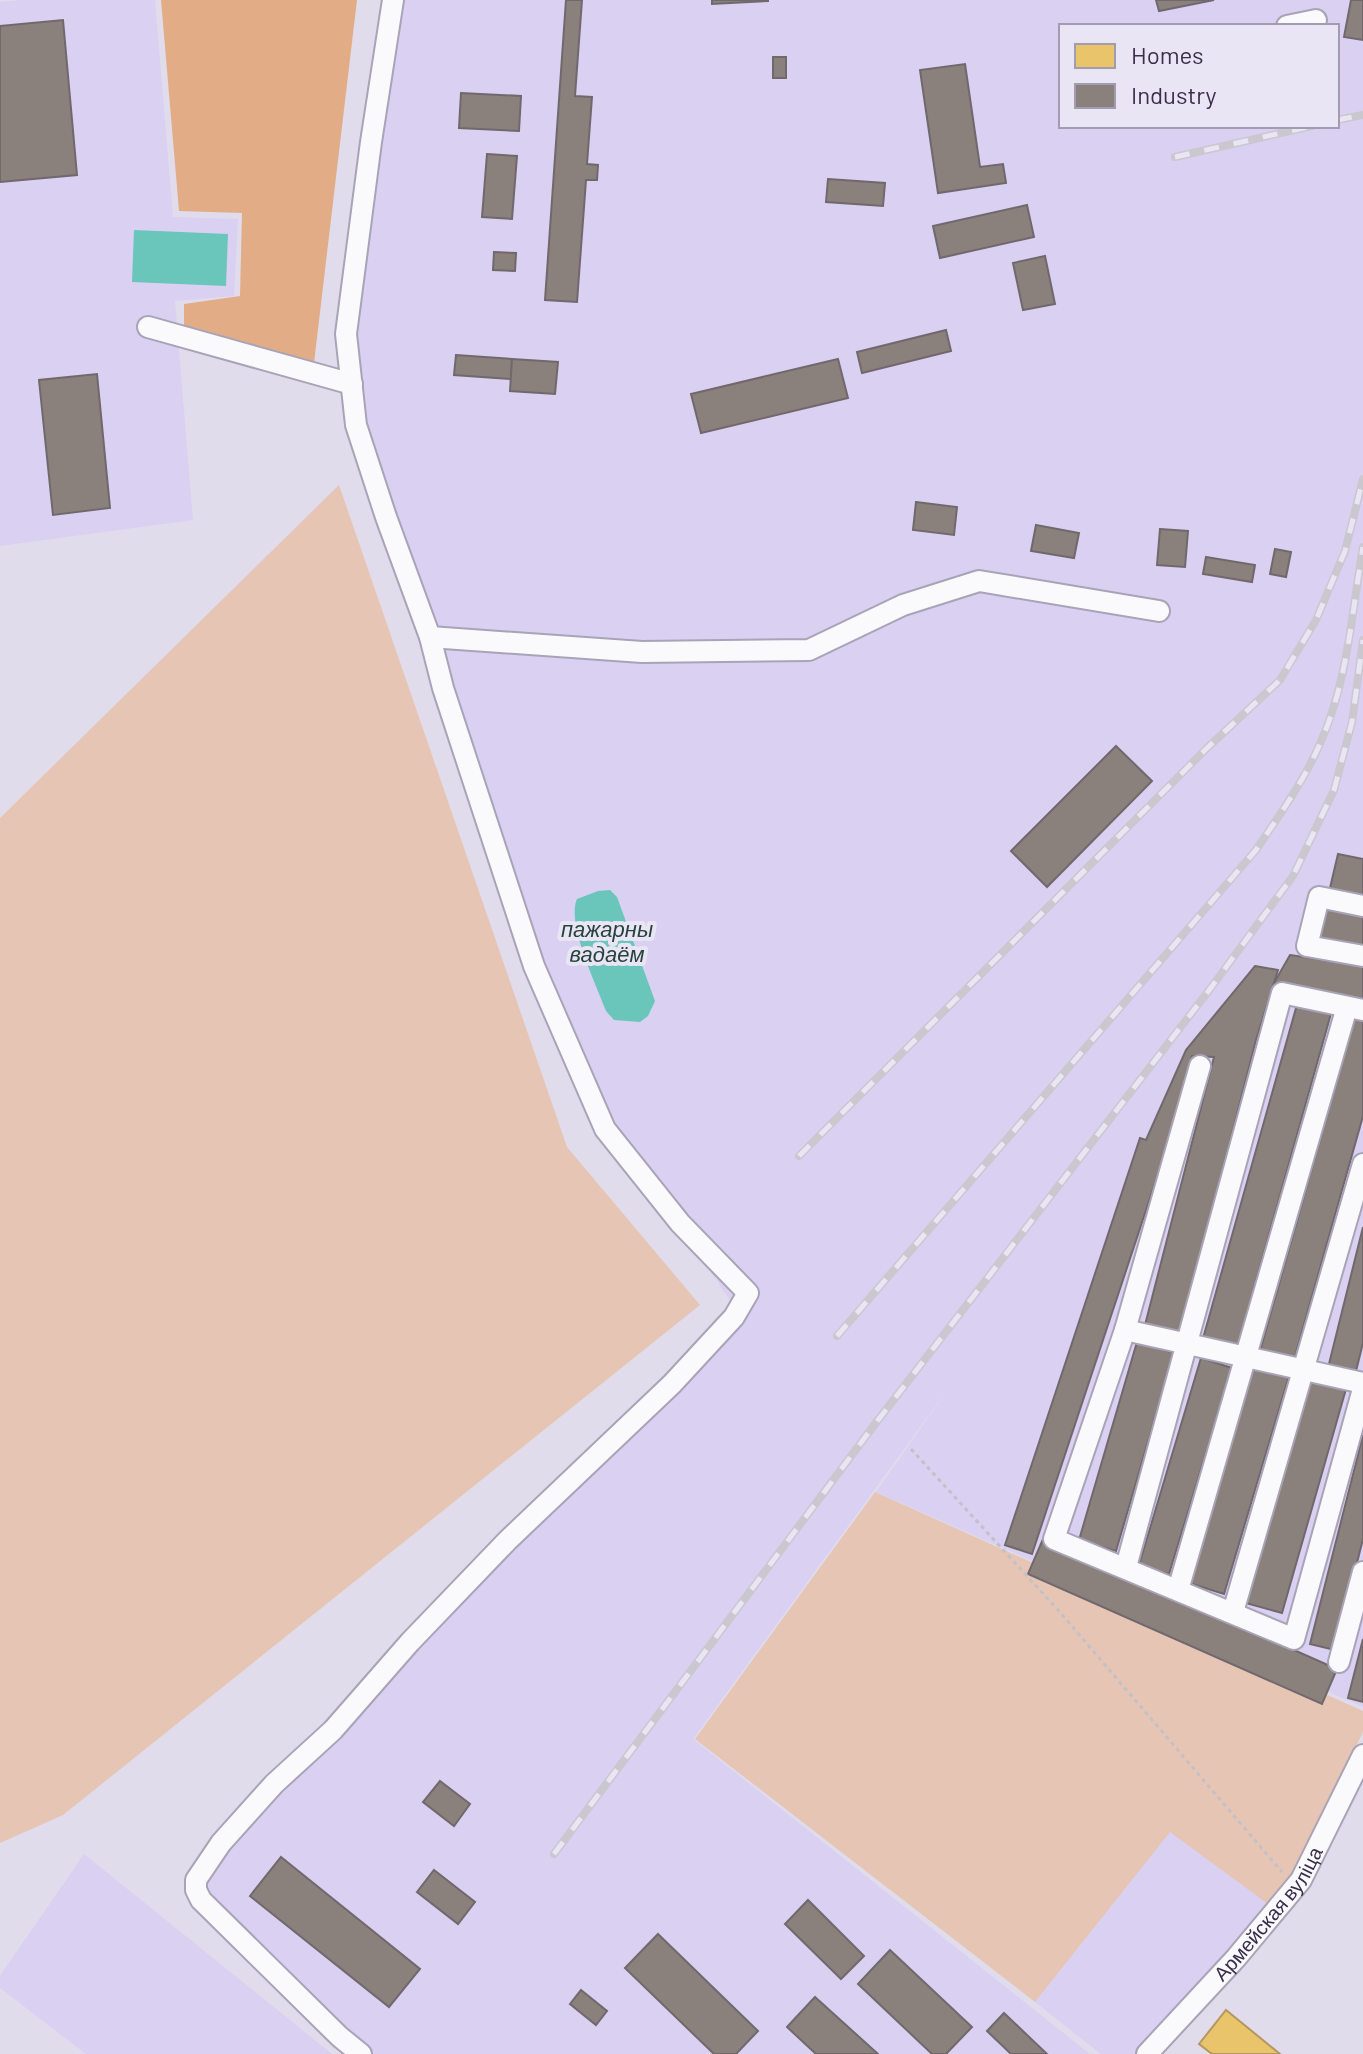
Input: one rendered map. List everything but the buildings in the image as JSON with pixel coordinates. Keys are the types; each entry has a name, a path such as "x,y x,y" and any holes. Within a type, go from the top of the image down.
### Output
{"street":[{"path":"361,2054 201,1900 196,1890 196,1880 221,1843 274,1784 333,1730 410,1642 508,1540 672,1384 734,1317 748,1293 680,1223 605,1129 534,966 443,688 430,637 356,425 346,334 393,0"},
{"path":"1292,24 1314,15"},
{"path":"148,327 352,384"},
{"path":"430,637 642,652 809,650 903,605 979,581 1159,611"},
{"path":"1363,906 1319,897 1307,946 1363,956"},
{"path":"1126,1567 1189,1345 1282,993 1355,1009 1178,1590"},
{"path":"1125,1330 1363,1386 1294,1639 1054,1539 1125,1330 1200,1066"},
{"path":"1233,1612 1363,1164"},
{"path":"1339,1662 1363,1572"},
{"name":"Армейская вуліца","path":"1147,2054 1236,1958 1301,1880 1363,1755"}],"path":[{"path":"911,1449 1059,1611 1294,1887"}],"shaded area":[{"path":"155,0 173,217 238,219 234,296 175,301 193,520 0,546 0,2"},
{"path":"161,0 357,0 314,363 184,330 184,304 240,296 242,213 179,211"},
{"path":"382,0 1363,0 1363,1707 876,1492 953,1382 693,1739 1090,2054 371,2054 206,1899 201,1878 331,1723 677,1373 733,1305 605,1114 538,964 371,497 341,394 335,328"},
{"path":"339,485 567,1147 700,1305 63,1815 0,1843 0,818"},
{"path":"875,1492 1363,1711 1363,1732 1286,1889 1272,1907 1170,1832 1035,2002 695,1739"},
{"path":"1170,1831 1272,1907 1147,2054 1101,2054 1035,2002"},
{"path":"84,1854 332,2054 86,2054 0,1988 0,1976"}],"water":[{"path":"134,230 228,234 226,286 132,282"},
{"name":"пажарны вадаём","path":"610,890 617,897 655,1001 648,1016 640,1022 614,1020 606,1011 579,938 575,910 577,899"}],"railway":[{"path":"1339,120 1363,115"},
{"path":"1175,157 1303,128"},
{"path":"799,1156 1206,749 1280,680 1316,620 1345,551 1363,479"},
{"path":"837,1336 1256,850 1308,769 1331,716 1348,644 1363,547"},
{"path":"554,1854 875,1424 1210,989 1293,876 1334,790 1352,722 1363,640"}]}
